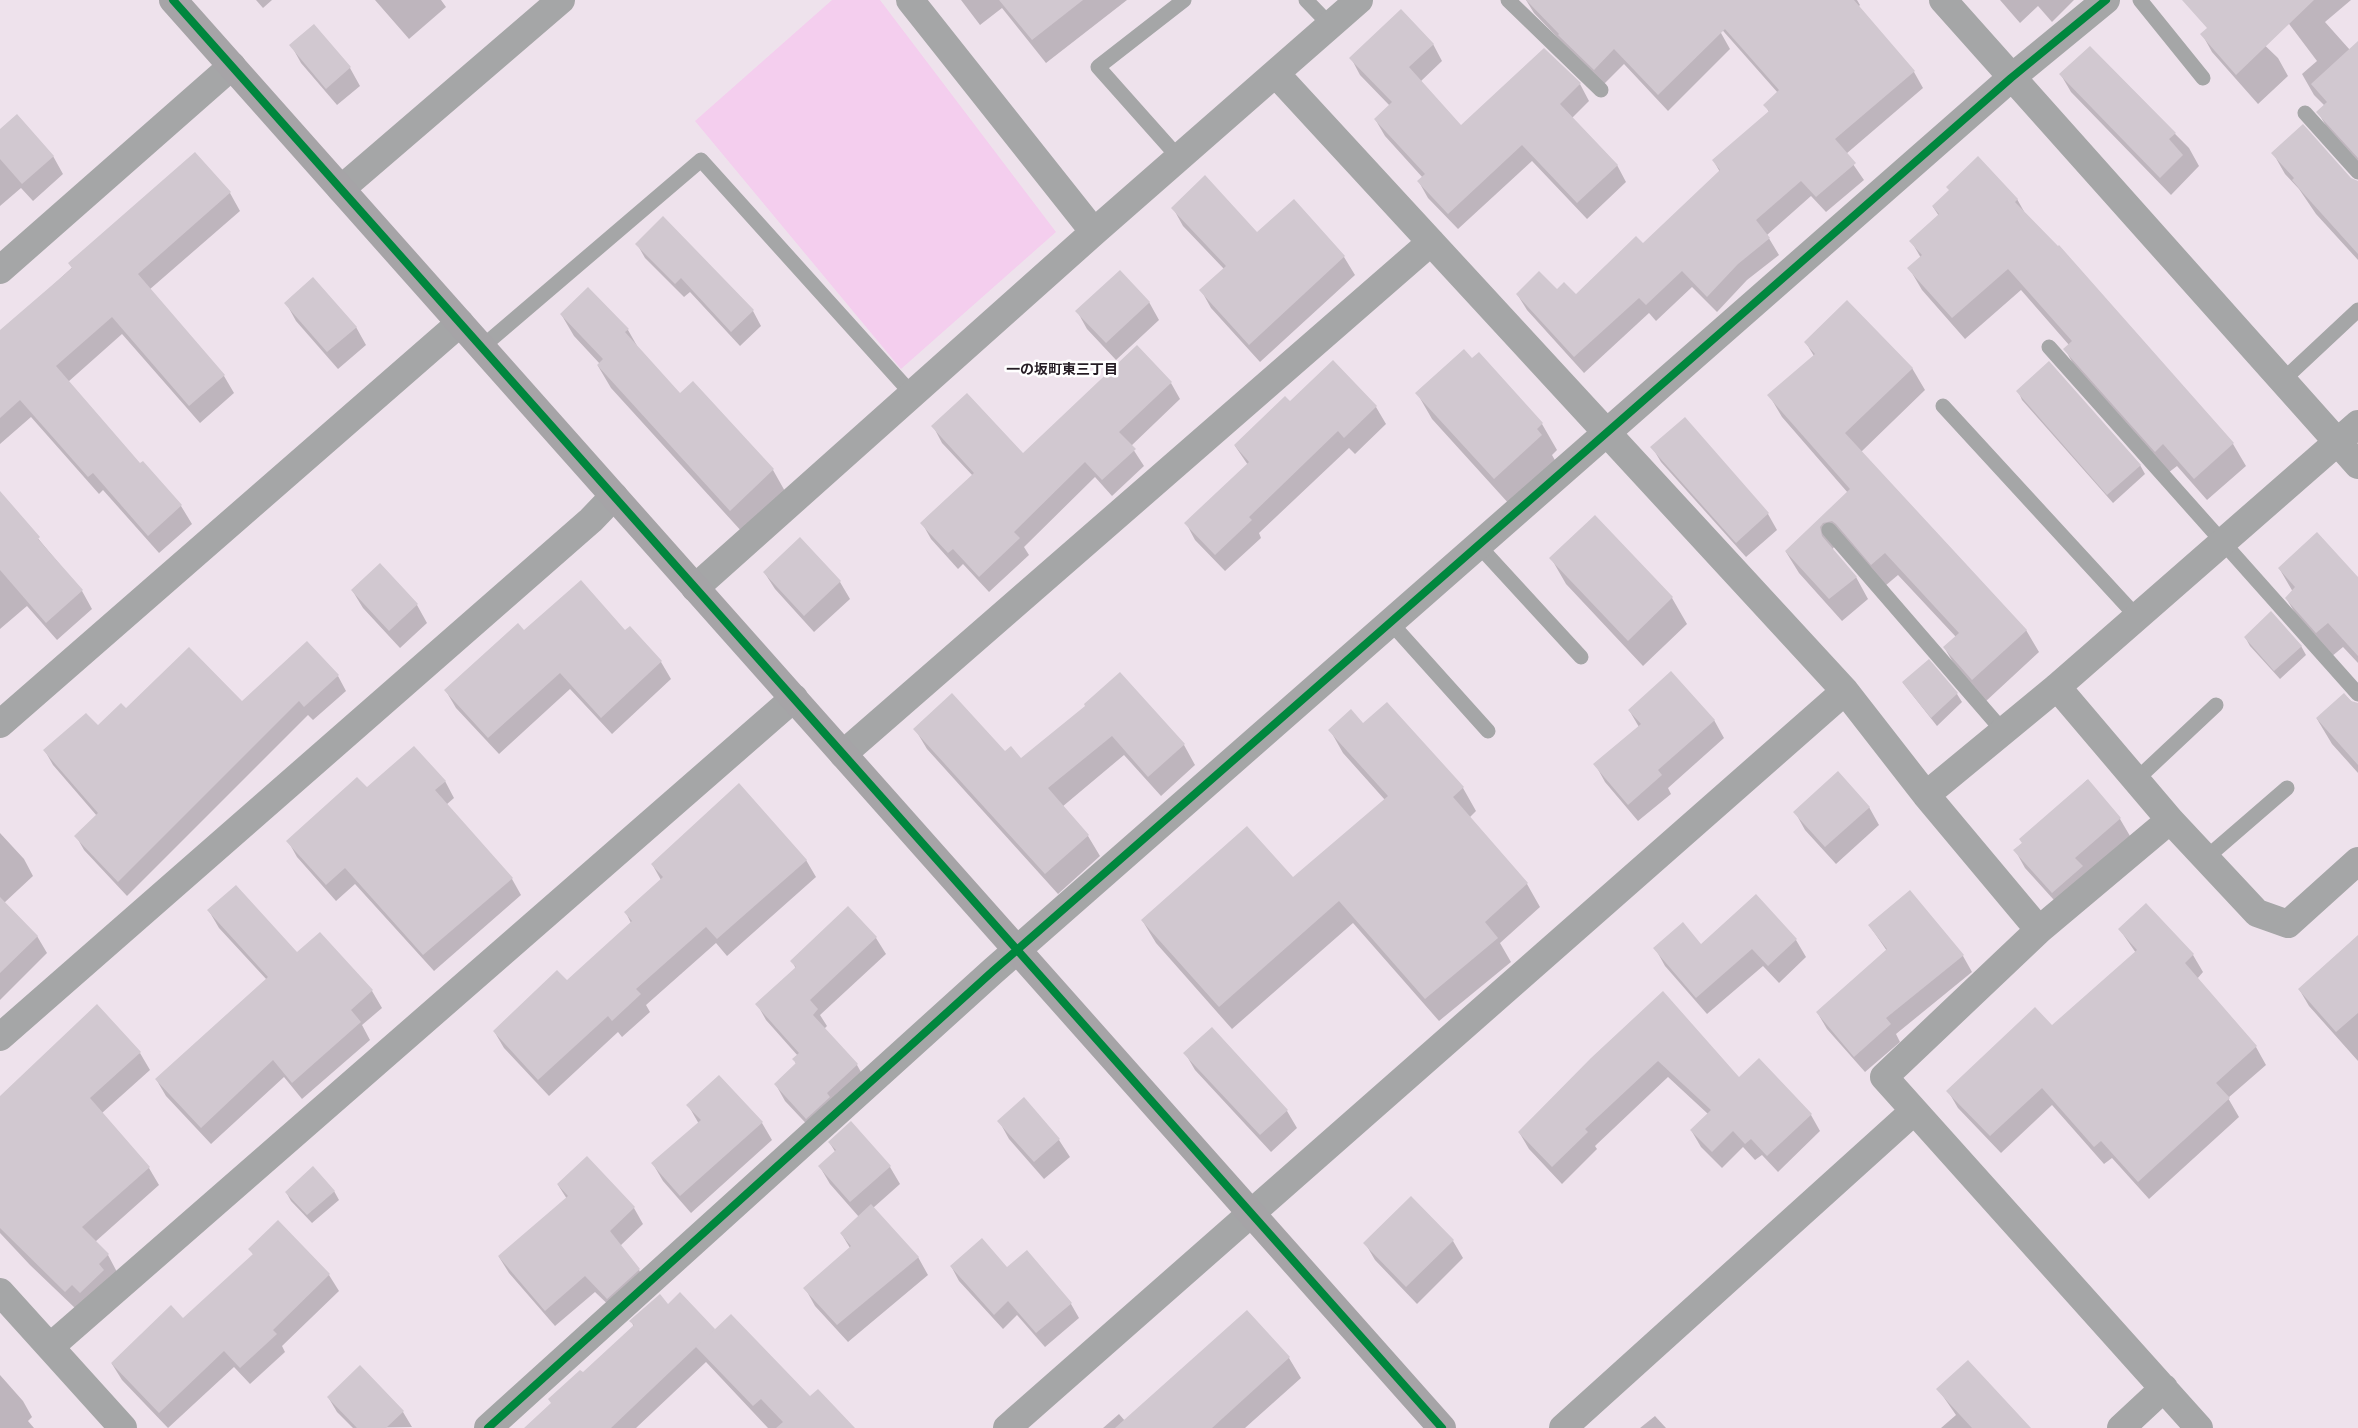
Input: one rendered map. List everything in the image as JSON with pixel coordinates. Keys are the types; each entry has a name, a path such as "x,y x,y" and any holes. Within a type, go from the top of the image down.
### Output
{"street":[{"path":"173,0 1442,1428"},
{"path":"341,188 561,0"},
{"path":"910,0 1094,232"},
{"path":"695,588 1094,232 1359,0"},
{"path":"1943,0 2358,465"},
{"path":"488,1428 1017,950 1607,435 2011,78 2106,0"},
{"path":"0,270 232,66"},
{"path":"1276,74 1845,691 1926,795 2039,930"},
{"path":"843,754 1431,242"},
{"path":"0,724 460,323"},
{"path":"1926,795 2057,687 2358,424"},
{"path":"0,1037 583,526 614,496"},
{"path":"2057,687 2170,820 2257,913 2288,924 2358,861"},
{"path":"1006,1428 1845,691"},
{"path":"50,1347 794,698"},
{"path":"2170,820 2039,930 1884,1077 2200,1428"},
{"path":"1563,1428 1914,1111"},
{"path":"0,1292 123,1428"},
{"path":"2121,1428 2164,1388"}],"lane":[{"path":"1179,158 1098,67 1184,0"},
{"path":"1306,0 1330,25"},
{"path":"1508,0 1601,90"},
{"path":"2140,0 2203,78"},
{"path":"2305,113 2358,172"},
{"path":"482,347 701,160 912,394"},
{"path":"2282,381 2358,310"},
{"path":"2050,347 2358,694"},
{"path":"1943,406 2137,617"},
{"path":"1829,530 2003,731"},
{"path":"1479,546 1581,657"},
{"path":"1391,623 1488,731"},
{"path":"2136,780 2216,705"},
{"path":"2206,858 2287,788"}],"shaded area":[{"path":"832,0 880,0 1056,232 901,369 695,121"}],"building":[{"path":"999,0 1083,0 1032,40"},
{"path":"1526,0 1854,0 1915,71 1835,139 1856,163 1816,197 1801,181 1756,220 1770,238 1738,264 1707,297 1682,271 1646,305 1639,298 1574,357 1516,294 1539,271 1557,289 1564,282 1576,294 1636,236 1643,243 1720,170 1712,160 1769,111 1763,105 1779,90 1725,29 1658,95 1614,49 1594,70"},
{"path":"2182,0 2314,0 2236,75 2200,34 2207,28"},
{"path":"1401,9 1434,44 1409,67 1461,125 1544,48 1581,83 1560,104 1618,165 1577,203 1522,145 1448,214 1417,181 1425,174 1374,119 1392,102 1349,58"},
{"path":"314,24 351,67 326,89 289,45"},
{"path":"2358,41 2358,158 2316,112 2327,102 2311,84"},
{"path":"2090,46 2176,133 2169,139 2183,155 2160,178 2059,74"},
{"path":"17,114 54,156 22,184 0,159 0,129"},
{"path":"2303,124 2351,178 2358,181 2358,254 2303,193 2292,180 2294,178 2271,153"},
{"path":"195,152 231,192 138,274 225,375 189,406 112,317 56,366 140,463 143,461 182,505 148,536 93,473 88,477 20,400 0,418 0,330 72,268 68,263"},
{"path":"1978,156 2018,199 2015,202 2059,245 2234,443 2194,479 2163,444 2155,452 2063,349 2072,341 2008,269 1952,318 1907,268 1922,255 1909,241 1939,214 1932,206 1949,190 1946,187"},
{"path":"1205,175 1257,232 1294,199 1345,256 1249,345 1199,290 1226,266 1171,208"},
{"path":"663,216 754,310 731,332 681,278 675,284 635,244"},
{"path":"1120,270 1150,302 1106,343 1075,311"},
{"path":"313,277 357,327 327,352 284,303"},
{"path":"588,287 629,329 625,332 680,393 693,381 774,469 730,511 597,365 603,359 560,314"},
{"path":"1847,300 1913,368 1845,433 2027,630 1972,680 1943,647 1959,633 1885,553 1871,565 1836,524 1832,521 1823,523 1820,527 1822,536 1857,577 1829,599 1785,551 1850,489 1767,395 1815,354 1804,342"},
{"path":"1137,345 1172,382 1119,432 1136,449 1102,480 1085,462 1014,532 1020,538 979,577 953,549 948,553 920,523 974,473 931,426 967,393 1023,453"},
{"path":"1464,349 1472,358 1479,352 1543,423 1537,429 1542,435 1494,479 1415,393"},
{"path":"1333,360 1377,406 1344,438 1338,431 1249,517 1252,520 1215,555 1184,523 1249,462 1234,445 1285,396 1290,401"},
{"path":"2049,361 2141,465 2107,495 2016,391"},
{"path":"1685,417 1769,513 1736,543 1650,447"},
{"path":"0,491 40,537 38,539 83,590 46,623 0,570"},
{"path":"1595,515 1673,597 1628,641 1549,558"},
{"path":"2317,532 2358,577 2358,656 2328,623 2316,633 2285,598 2295,587 2278,568"},
{"path":"800,537 841,581 804,616 763,572"},
{"path":"380,563 418,604 389,631 351,590"},
{"path":"581,580 625,630 630,626 662,661 601,718 560,673 488,738 444,690 518,623 524,630"},
{"path":"2271,611 2302,646 2274,671 2244,637"},
{"path":"307,641 339,675 304,707 299,701 118,882 74,836 98,813 43,750 86,713 98,725 121,703 126,708 189,647 242,701"},
{"path":"1929,659 1958,693 1931,718 1902,682"},
{"path":"1671,671 1715,720 1658,770 1662,775 1628,805 1593,764 1641,724 1628,710"},
{"path":"1120,672 1185,744 1148,777 1112,736 1048,788 1089,835 1045,874 913,729 952,693 1005,751 1011,746 1021,758 1085,706 1084,704"},
{"path":"2344,693 2351,701 2358,703 2358,765 2316,718"},
{"path":"1387,702 1464,787 1453,797 1528,883 1485,922 1498,938 1425,999 1339,901 1219,1007 1141,920 1247,826 1293,877 1388,796 1328,730 1351,709 1363,723"},
{"path":"414,746 446,781 435,790 513,878 423,955 345,868 326,885 286,841 357,777 367,787"},
{"path":"1838,771 1870,807 1825,847 1793,812"},
{"path":"2088,779 2121,818 2075,858 2083,866 2052,893 2013,850 2022,843 2019,839"},
{"path":"739,783 807,860 717,939 706,927 636,989 641,994 612,1021 608,1016 538,1080 493,1031 557,970 567,980 632,921 624,912 663,877 651,864"},
{"path":"236,885 297,952 320,932 373,990 351,1010 361,1022 292,1083 273,1060 201,1128 155,1079 268,977 207,910"},
{"path":"1910,890 1964,955 1886,1018 1891,1024 1854,1057 1816,1012 1887,949 1868,925"},
{"path":"1756,894 1797,939 1768,966 1752,949 1696,998 1653,948 1683,922 1701,944"},
{"path":"0,897 38,936 0,973"},
{"path":"2146,903 2194,954 2185,963 2257,1046 2216,1083 2230,1098 2138,1182 2101,1141 2094,1147 2042,1088 1990,1136 1946,1091 2035,1007 2052,1025 2137,950 2118,929"},
{"path":"848,906 877,937 810,1000 818,1009 813,1015 858,1064 827,1093 830,1097 806,1119 774,1084 796,1063 792,1059 799,1053 755,1004 796,967 790,961"},
{"path":"2358,935 2358,1013 2336,1032 2298,989"},
{"path":"1663,991 1739,1077 1759,1058 1812,1114 1767,1156 1751,1139 1745,1144 1733,1131 1712,1152 1690,1130 1711,1110 1658,1061 1585,1129 1588,1132 1552,1167 1518,1132 1591,1058"},
{"path":"97,1004 141,1052 90,1098 150,1167 82,1227 109,1254 99,1264 104,1270 80,1293 72,1285 65,1292 0,1228 0,1096"},
{"path":"1212,1027 1288,1110 1260,1135 1183,1053"},
{"path":"719,1075 763,1122 680,1196 651,1163 701,1120 686,1105"},
{"path":"1024,1097 1060,1139 1034,1162 997,1121"},
{"path":"851,1121 891,1166 850,1202 818,1166 836,1150 828,1142"},
{"path":"587,1156 635,1207 610,1231 640,1269 607,1299 585,1276 545,1311 498,1256 568,1196 557,1184"},
{"path":"313,1166 335,1191 307,1215 285,1192"},
{"path":"1411,1196 1454,1240 1406,1287 1363,1243"},
{"path":"871,1204 919,1257 837,1325 803,1288 851,1246 840,1233"},
{"path":"278,1220 330,1274 273,1330 277,1334 240,1368 224,1351 159,1413 111,1363 171,1305 183,1318 253,1254 248,1249"},
{"path":"982,1238 1007,1267 1027,1250 1072,1303 1036,1333 1008,1301 994,1315 950,1266"},
{"path":"680,1292 715,1329 611,1428 524,1428 551,1403 548,1399 580,1370 583,1372 634,1325 629,1321 660,1294 668,1304"},
{"path":"1247,1310 1290,1357 1212,1428 1115,1428"},
{"path":"731,1314 810,1396 818,1389 855,1428 776,1428 783,1422 761,1399 753,1406 696,1347"},
{"path":"1968,1360 2031,1428 1972,1428 1936,1389"},
{"path":"360,1365 404,1411 386,1428 357,1428 327,1397"}],"cycle path":[{"path":"173,0 1442,1428"},
{"path":"488,1428 993,971 2011,78 2106,0"}],"district":[{"name":"一の坂町東三丁目","path":"1062,370"}]}
